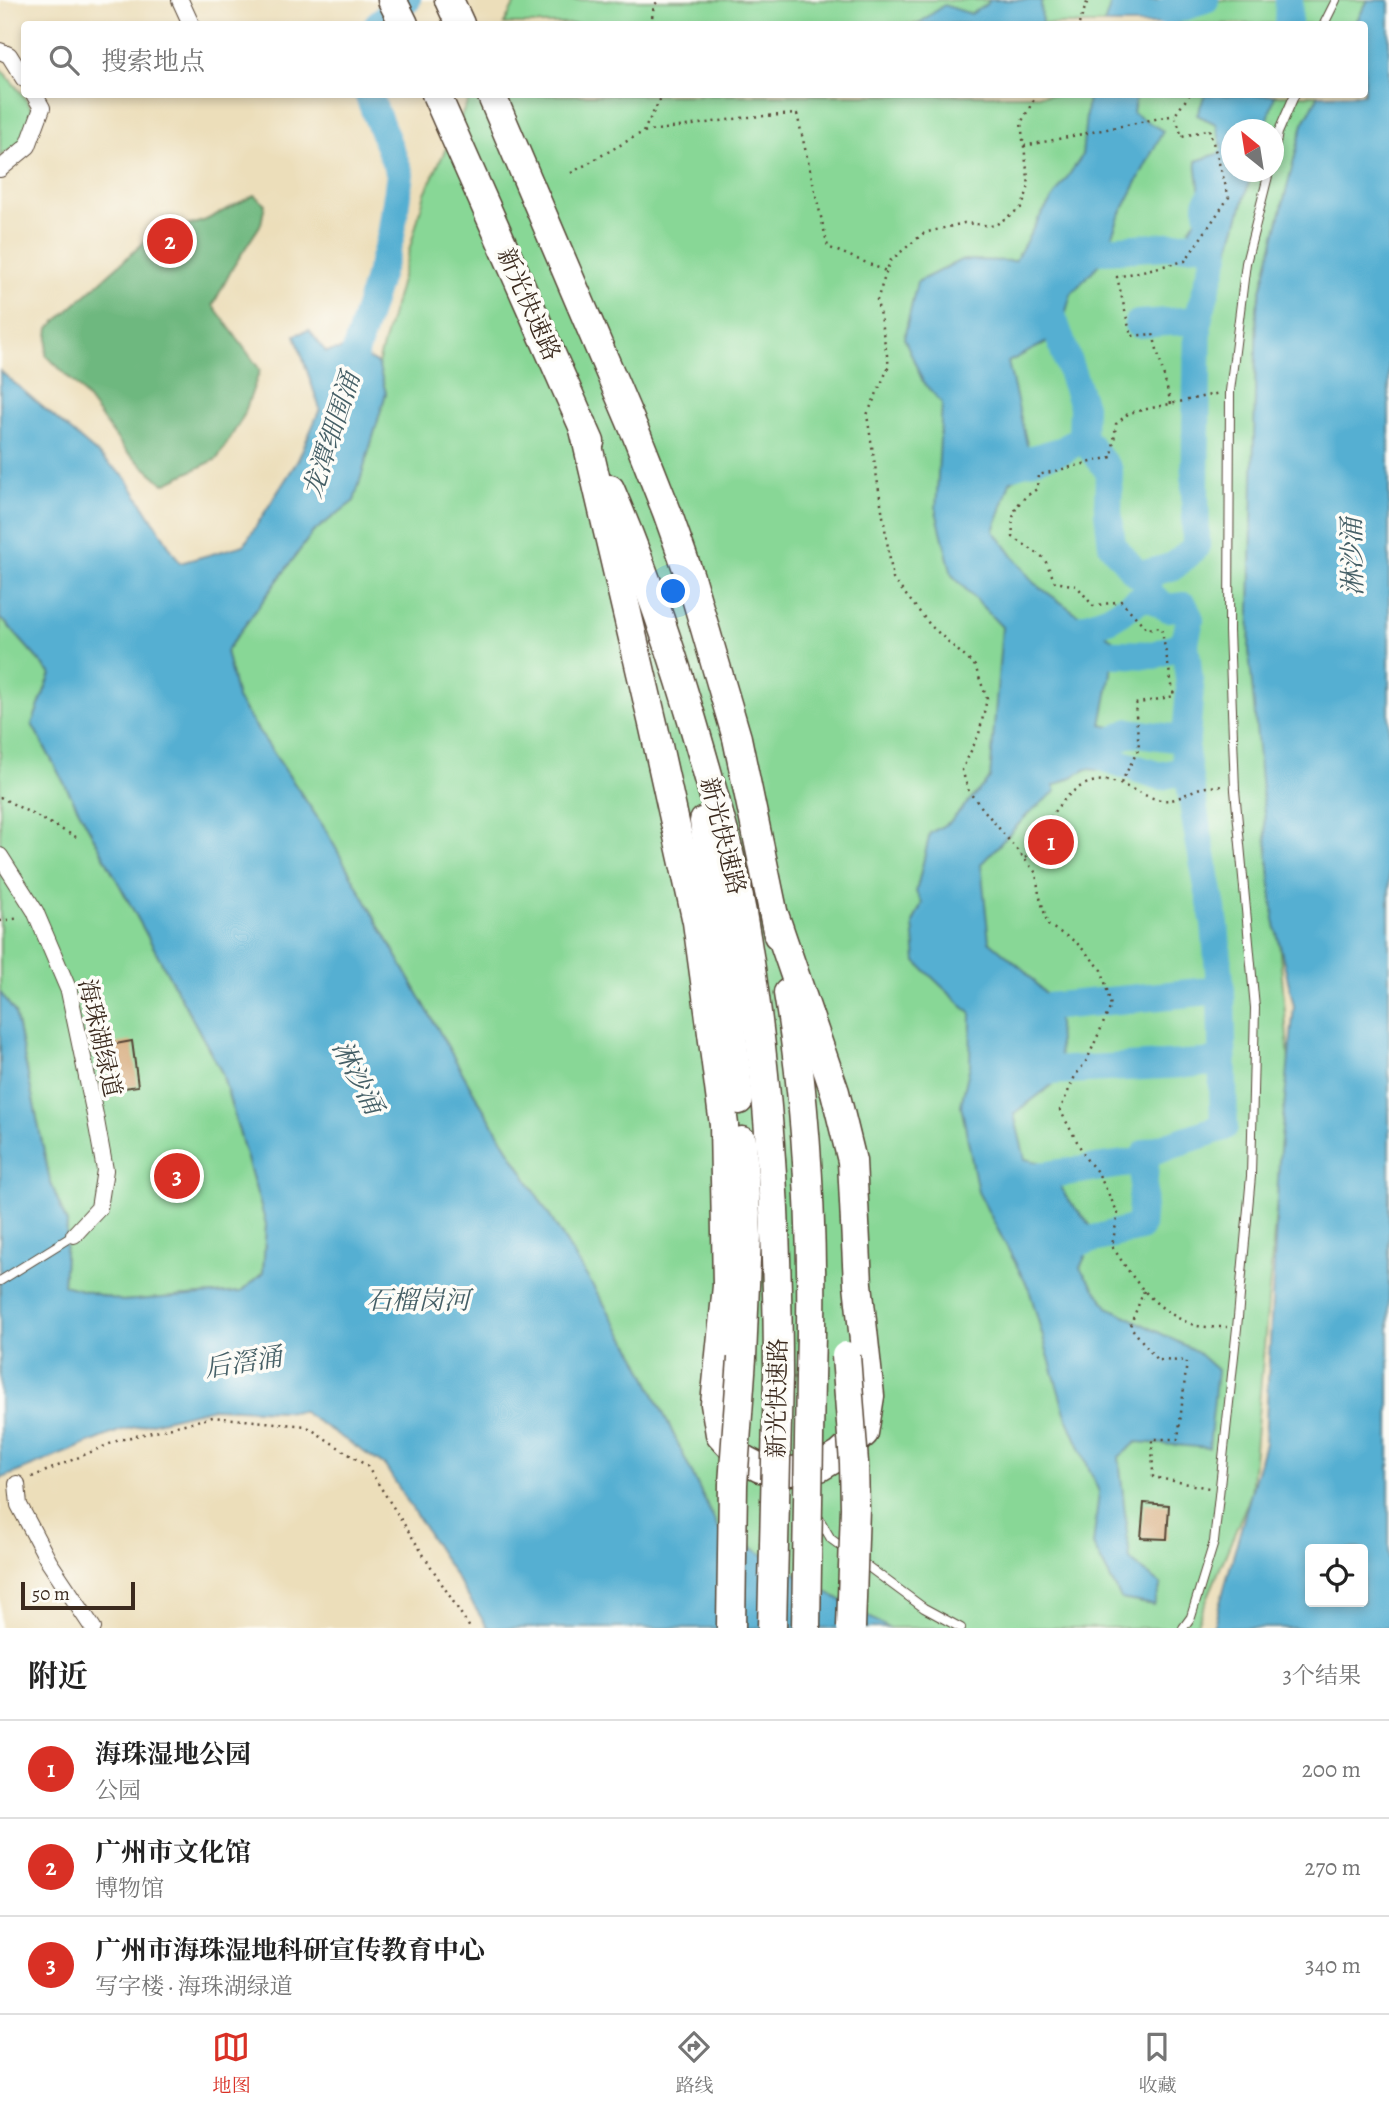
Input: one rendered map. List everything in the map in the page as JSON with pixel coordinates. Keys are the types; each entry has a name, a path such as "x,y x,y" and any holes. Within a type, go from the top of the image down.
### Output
{"highway":[{"path":"392,0 402,21"},
{"name":"新光快速路","path":"438,98 631,536 688,704 741,911 762,1048 775,1190 778,1377 772,1628"},
{"name":"新光快速路","path":"493,98 637,436 690,577 737,738 775,917 796,1048 804,1139 811,1294 806,1628"},
{"path":"583,425 697,922 724,1125 727,1286 715,1404 720,1434 743,1459 760,1468 791,1471 820,1468 840,1455 864,1433 870,1396 858,1284 852,1161 835,1092 775,917"},
{"path":"688,704 728,995 740,1110 747,1235 733,1483 731,1628"},
{"path":"775,917 816,1067 833,1145 854,1463 854,1553 850,1628"}],"street":[{"path":"180,0 190,21"},
{"path":"0,51 9,55 21,74"},
{"path":"0,169 29,146 42,108 36,98"},
{"name":"海珠湖绿道","path":"0,856 35,911 69,991 105,1170 99,1208 74,1236"},
{"path":"17,1483 19,1506 48,1562 93,1628"}],"lane":[{"path":"1326,21 1336,0"},
{"path":"1284,119 1292,98"},
{"path":"1183,1628 1191,1617 1214,1542 1251,1176 1255,1008 1235,785 1229,631 1230,391 1246,263 1266,182"},
{"path":"0,1281 74,1236"},
{"path":"791,1471 831,1539 924,1608 961,1628"}],"path":[{"path":"651,21 654,5 660,0"},
{"path":"1080,21 1088,0"},
{"path":"643,132 661,98"},
{"path":"1035,98 1021,123 1029,186 1022,207 994,226 964,223 924,233 890,261 877,300 889,366 867,415 893,579 931,626 975,666 986,699 979,734 962,770 969,792 1036,873 1048,925 1076,942 1102,970 1111,1006 1087,1060 1075,1076 1060,1110 1087,1160 1098,1173 1118,1213 1112,1246 1137,1286 1166,1310 1196,1325 1237,1328"},
{"path":"1024,146 1175,116 1187,98"},
{"path":"570,173 643,132 749,117 797,114 828,247 887,271"},
{"path":"1171,404 1153,334 1131,336 1117,277 1185,261 1229,197 1209,129 1182,137 1175,116"},
{"path":"1121,783 1128,774 1139,748 1135,704 1174,696 1161,627 1147,629 1121,601 1093,606 1077,586 1055,582 1044,558 1013,537 1012,519 1020,500 1037,489 1038,475 1112,457 1116,424 1129,414 1230,391"},
{"path":"1025,858 1043,841 1047,824 1056,809 1072,793 1090,783 1121,783 1154,798 1171,800 1201,788 1235,785"},
{"path":"0,797 76,837"},
{"path":"0,921 15,920 35,911"},
{"path":"1144,1291 1130,1326 1157,1360 1186,1361 1178,1439 1152,1438 1153,1477 1220,1490"},
{"path":"17,1483 119,1440 213,1417 306,1426 367,1466 470,1628"}],"green space":[{"path":"520,0 1368,0 1357,21 506,21 515,3"},
{"path":"0,68 33,111 20,145 0,156"},
{"path":"470,98 1317,98 1303,124 1257,307 1251,594 1289,1063 1251,1494 1195,1628 888,1628 718,1528 636,1356 475,1095 325,829 237,699 226,651 313,532 354,501 386,393 378,364 425,193"},
{"path":"254,195 265,204 261,224 233,267 213,305 260,370 243,417 217,459 164,484 126,451 80,389 46,355 49,328 148,239 206,220"},
{"path":"0,619 51,674 32,724 222,1073 266,1224 263,1273 241,1292 122,1301 63,1285 67,1223 50,1181 15,1013 0,992"}],"water":[{"path":"989,0 1041,0 1042,21 922,21 944,5 971,14"},
{"path":"1112,0 1172,0 1161,21 1105,21"},
{"name":"淋沙涌","path":"1368,0 1389,0 1389,1628 1213,1628 1265,1443 1279,1160 1294,1006 1274,920 1249,652 1257,307 1303,124 1317,98 1368,98 1368,21 1357,21"},
{"path":"1088,98 1136,98 1133,113 1163,131 1119,217 1102,261 1071,294 1059,336 1008,362 1032,466 1010,482 994,531 1034,583 1112,639 1111,673 1101,725 1122,729 1126,773 1087,769 1054,786 1056,791 1029,813 981,864 989,941 1025,971 1057,1007 1061,1078 1014,1114 1025,1159 1051,1165 1066,1197 1096,1232 1080,1268 1108,1307 1196,1351 1217,1370 1209,1448 1137,1442 1119,1457 1130,1560 1161,1585 1154,1605 1121,1599 1093,1545 1099,1492 1065,1413 1029,1289 978,1192 961,1105 970,1065 971,1014 916,962 913,923 922,903 916,892 930,833 950,822 990,778 1002,627 952,575 936,511 942,403 923,382 904,338 917,282 961,260 1015,261 1039,218 1082,156"},
{"path":"1204,98 1274,98 1268,119 1221,119 1221,144 1216,124 1197,115"},
{"path":"1221,153 1221,182 1249,182 1224,268 1189,229 1202,211 1196,161"},
{"name":"石榴岗河","path":"309,330 326,352 349,348 378,364 386,393 354,501 313,532 226,651 237,699 325,829 475,1095 636,1356 718,1528 888,1628 488,1628 385,1466 303,1412 213,1408 119,1431 0,1479 0,992 15,1013 50,1181 67,1223 63,1285 122,1301 241,1292 263,1273 266,1224 222,1073 32,724 51,674 0,619 0,371 126,478 180,563 244,545 298,460 320,409 295,335"}],"building":[{"path":"132,1041 138,1086 117,1089 110,1045"},
{"path":"1144,1503 1169,1505 1167,1539 1141,1538"}],"waterway":[{"name":"龙潭细围涌","path":"382,21 407,0"},
{"path":"1166,12 1205,0"},
{"path":"1288,21 1289,0"},
{"name":"龙潭细围涌","path":"344,389 391,236 400,174 370,98"},
{"path":"1074,1244 1140,1227 1146,1153 1224,1127 1221,995 1215,924 1185,751 1190,688 1185,643 1190,619 1184,606 1168,608 1147,595 1150,573 1174,566 1196,547 1198,320 1216,254 1207,204 1221,178"},
{"path":"1088,251 1214,243"},
{"path":"1051,312 1083,406 1082,437 1109,471 1108,511 1112,545 1136,573 1150,573"},
{"path":"1138,324 1198,320"},
{"path":"1012,465 1064,450 1082,437"},
{"path":"1071,632 1110,618 1147,595"},
{"path":"1087,653 1154,655 1185,643"},
{"path":"1092,752 1130,732 1186,740"},
{"path":"1107,759 1160,776 1188,770"},
{"path":"1047,1007 1221,990"},
{"path":"1048,1071 1222,1062"},
{"path":"1031,1177 1145,1161"}],"place":[{"name":"广州市文化馆","path":"170,241"},
{"name":"海珠湿地公园","path":"1051,842"},
{"name":"广州市海珠湿地科研宣传教育中心","path":"177,1176"}],"water label":[{"name":"后滘涌","path":"243,1362"}]}
